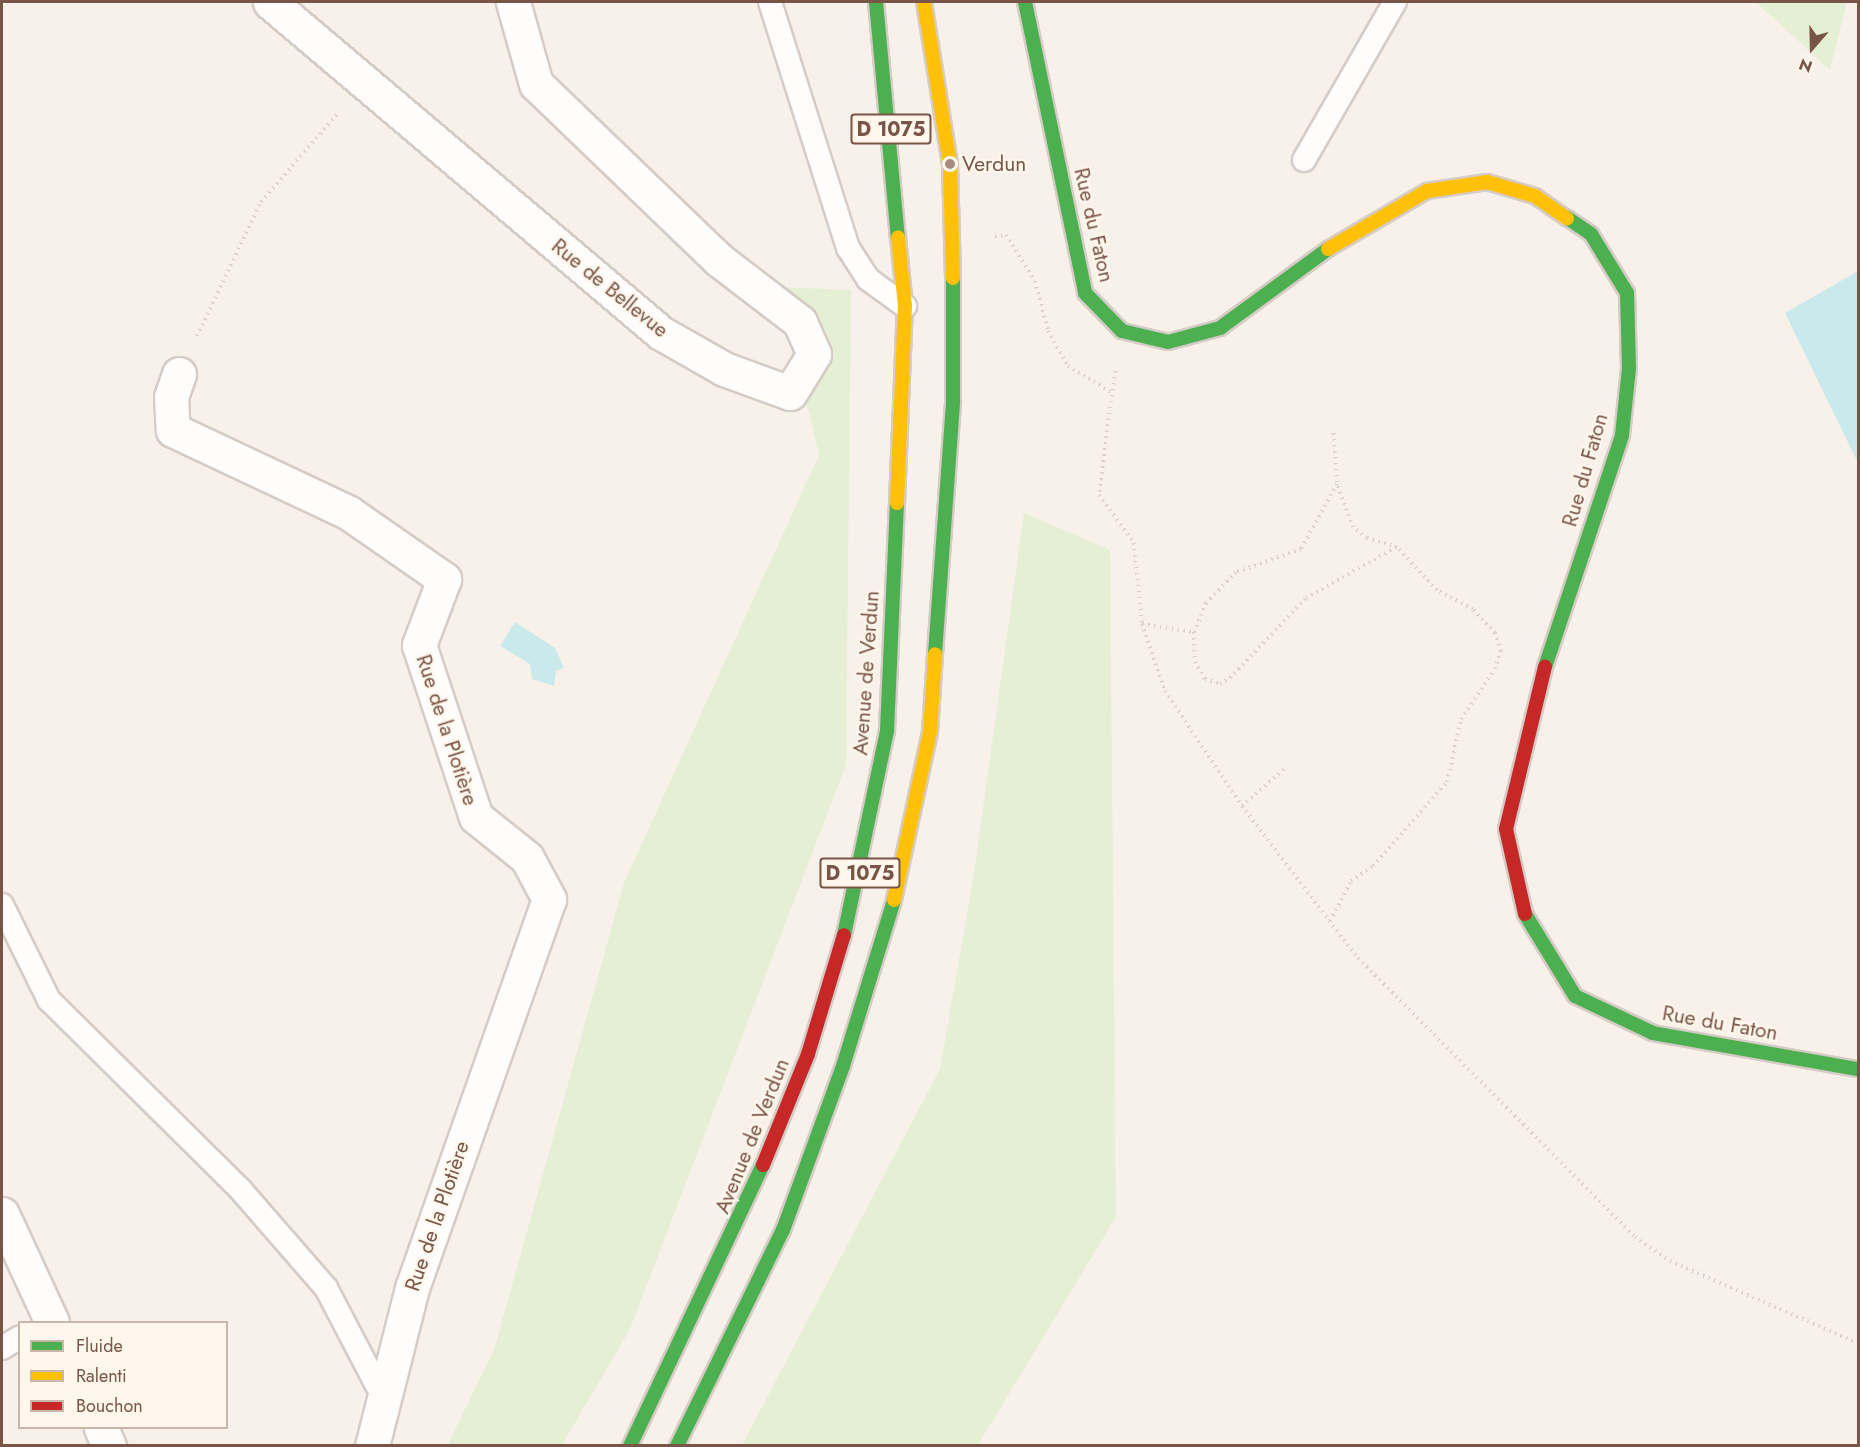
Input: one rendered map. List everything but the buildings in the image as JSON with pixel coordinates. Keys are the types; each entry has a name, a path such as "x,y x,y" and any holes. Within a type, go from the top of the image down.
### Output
{"main road":[{"name":"Avenue de Verdun","path":"630,1446 744,1213 808,1054 856,893 887,731 905,306 876,2"},
{"name":"D 1075","path":"677,1446 783,1230 843,1066 896,895 930,732 953,401 953,242 950,164 924,2"},
{"name":"Rue du Faton","path":"1024,2 1085,293 1122,331 1168,342 1220,328 1349,233 1427,191 1487,182 1535,196 1591,234 1627,293 1629,368 1622,435 1539,686 1506,829 1527,921 1575,996 1653,1033 1858,1069"}],"street":[{"name":"Rue de Bellevue","path":"270,2 661,333 724,369 790,393 814,354 800,322 718,259 536,84 513,2"},
{"name":"Rue de la Plotière","path":"179,374 171,398 173,430 349,513 444,579 419,645 476,817 527,858 549,899 411,1288 372,1446"},
{"path":"2,1214 50,1321"},
{"path":"101,1429 109,1446"}],"lane":[{"path":"770,2 848,248 868,279 905,306"},
{"path":"1304,160 1395,2"},
{"path":"2,905 49,1000 240,1189 326,1288 383,1397"},
{"path":"2,1348 18,1338"}],"path":[{"path":"179,374 261,202 356,91 364,97 372,88"},
{"path":"1122,331 1105,424 1100,495 1134,543 1142,624 1165,691 1242,806 1358,958 1635,1237 1670,1261 1858,1343"},
{"path":"1330,921 1351,881 1373,866 1447,782 1461,718 1495,669 1501,651 1495,633 1473,609 1437,590 1397,547 1367,538 1353,527 1337,484 1334,433"},
{"path":"1337,484 1301,549 1236,572 1206,603 1194,632 1195,662 1205,679 1220,684 1306,598 1397,547"},
{"path":"1142,624 1194,632"},
{"path":"1242,806 1284,769"}],"green space":[{"path":"1756,2 1847,2 1830,70"},
{"path":"780,287 851,290 846,765 630,1329 562,1445 447,1446 494,1350 624,883 819,455"},
{"path":"1024,513 1110,550 1116,1217 978,1445 742,1445 940,1069 974,873"}],"water":[{"path":"1858,271 1858,463 1785,313"},
{"path":"515,622 555,648 564,668 556,671 554,686 532,679 530,664 500,646"}],"traffic: fast":[{"path":"876,2 898,237"},
{"path":"1025,2 1085,293 1122,331 1168,342 1220,328 1328,249"},
{"path":"1545,667 1622,435 1629,368 1627,293 1591,234 1567,218"},
{"path":"935,654 953,401 953,278"},
{"path":"844,935 887,731 897,503"},
{"path":"677,1446 783,1230 843,1066 894,900"},
{"path":"1525,914 1575,996 1653,1033 1858,1069"},
{"path":"630,1446 763,1165"}],"traffic: slow":[{"path":"924,2 950,164 953,278"},
{"path":"1328,249 1427,191 1487,182 1535,196 1567,218"},
{"path":"897,503 905,306 898,237"},
{"path":"894,900 930,732 935,654"}],"traffic: jam":[{"path":"1525,914 1506,829 1545,667"},
{"path":"763,1165 808,1054 844,935"}],"place":[{"name":"Verdun","path":"950,164"}]}
